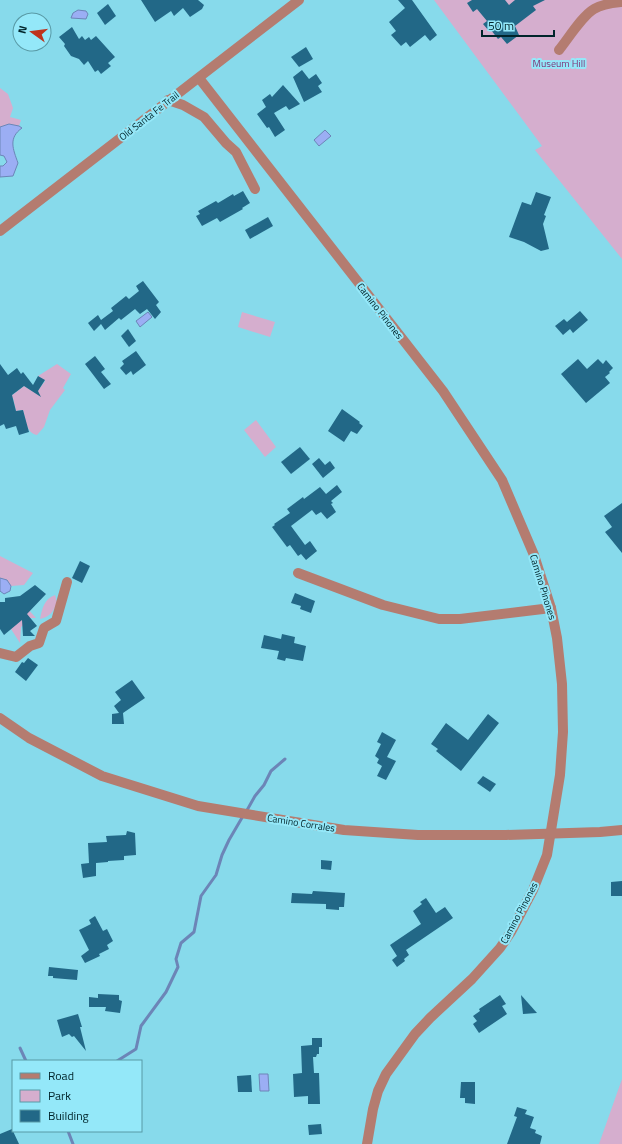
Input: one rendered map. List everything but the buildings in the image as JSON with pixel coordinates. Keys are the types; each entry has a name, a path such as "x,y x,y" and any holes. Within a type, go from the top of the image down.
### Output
{"street":[{"name":"Old Santa Fe Trail","path":"0,231 299,0"},
{"path":"558,50 584,18 595,8 608,3 622,2"},
{"name":"Camino Pinones","path":"199,78 447,398 502,480 534,556 551,608 557,638 562,684 563,732 560,775 547,855 533,890 511,932 500,948 472,979 415,1034 386,1074 378,1091 373,1109 367,1144"},
{"path":"168,100 183,105 204,117 226,143 236,152 256,189"},
{"path":"298,573 383,605 439,619 482,617 551,608"},
{"path":"0,653 16,657 30,646 39,643 44,628 56,621 66,582"},
{"name":"Camino Corrales","path":"0,718 29,738 102,776 198,806 344,830 418,835 551,834 622,830"}],"green space":[{"name":"Museum Hill","path":"434,0 622,0 622,259 535,150 542,146"},
{"path":"0,88 8,94 13,108 10,117 21,120 19,126 9,124 0,127"},
{"path":"242,312 275,322 270,337 238,327"},
{"path":"57,364 71,374 63,388 65,390 50,410 44,427 37,435 33,434 26,422 23,410 16,411 13,398 7,399 24,386 36,393 45,381 38,376"},
{"path":"256,420 276,447 265,457 244,430"},
{"path":"0,556 33,573 24,585 11,586 7,580 0,578"},
{"path":"55,595 57,602 53,611 46,617 40,619 46,602"},
{"path":"27,608 36,618 30,618 21,627 20,643 11,629"},
{"path":"622,1079 622,1144 599,1144"}],"water":[{"path":"78,10 86,11 88,14 86,19 71,18 73,13"},
{"path":"9,124 22,128 13,140 13,148 18,163 13,176 0,177 0,166 3,166 7,162 4,156 0,155 0,127"},
{"path":"325,130 331,136 319,146 314,140"},
{"path":"148,312 152,317 140,327 136,321"},
{"path":"0,578 7,580 11,586 10,591 4,594 0,591"},
{"path":"259,1074 268,1074 269,1091 260,1091"}],"waterway":[{"path":"246,812 255,796 264,785 271,771 285,759"},
{"path":"119,1060 136,1049 141,1026 166,992 178,967 176,959 181,943 194,932 201,896 216,875 222,855 243,816"},
{"path":"20,1048 26,1060"},
{"path":"68,1132 73,1144"}]}
